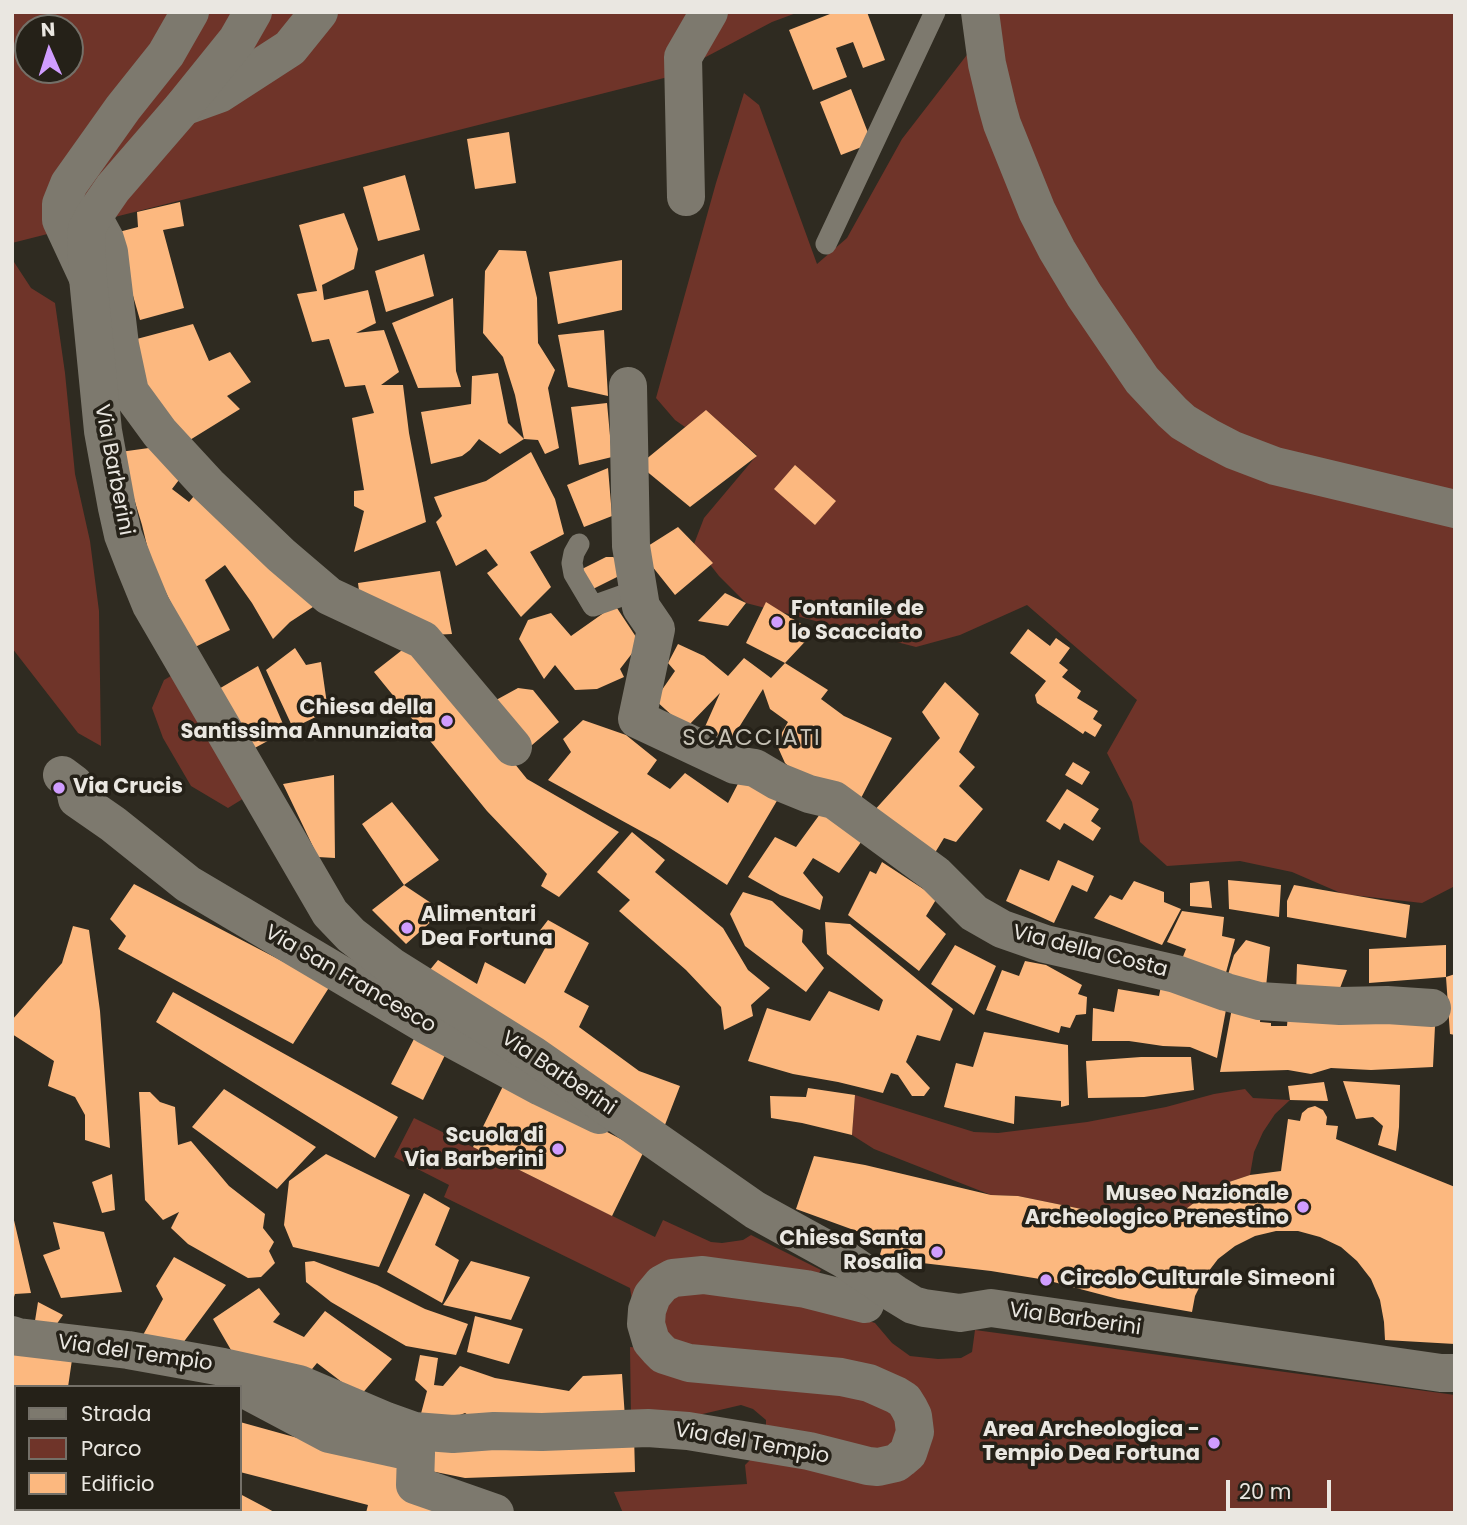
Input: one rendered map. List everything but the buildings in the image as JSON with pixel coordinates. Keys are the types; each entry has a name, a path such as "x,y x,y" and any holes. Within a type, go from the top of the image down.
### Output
{"street":[{"path":"88,278 61,220 61,204 69,184 123,108 166,54 190,12"},
{"path":"253,12 237,40 113,188 93,217 109,252 120,345 130,391 160,433 208,485 281,555 329,596 423,640 513,747"},
{"path":"183,107 219,94 290,48 320,12"},
{"path":"686,197 682,57 709,12"},
{"path":"980,12 987,64 997,106 1037,211 1084,295 1142,380 1164,404 1183,422 1208,437 1275,466 1455,509"},
{"name":"Via Barberini","path":"93,217 87,229 86,240 88,278 103,432 123,535 151,605 330,913 351,935 391,966 533,1055 755,1210 844,1259 869,1292 924,1308 960,1313 991,1308 1287,1362 1455,1373"},
{"path":"628,386 631,546 639,590"},
{"name":"Via della Costa","path":"639,590 641,607 656,629 637,719 734,765 755,768 809,794 834,800 935,874 974,913 1002,929 1045,944 1176,974 1259,1001 1432,1008"},
{"name":"Via San Francesco","path":"62,775 75,784 77,799 188,884 426,1025 541,1087 666,1149"},
{"name":"Via del Tempio","path":"12,1335 18,1338 128,1350 299,1384 386,1422 414,1431 453,1434 648,1427 809,1451 878,1467 896,1463 908,1453 915,1432 913,1416 904,1400 896,1395 869,1383 841,1377 689,1363 664,1355 651,1341 646,1324 652,1296 662,1284 673,1278 691,1275 806,1289 869,1292"},
{"path":"191,1361 236,1385"},
{"path":"242,1388 329,1434 416,1452 415,1485 495,1513"}],"lane":[{"path":"826,244 935,12"},
{"path":"579,544 572,563 573,574 593,607 639,590"}],"green space":[{"path":"12,12 799,12 772,22 668,77 12,243"},
{"path":"1000,12 1455,12 1455,886 1422,903 1343,894 1292,872 1240,861 1167,866 1140,842 1132,802 1107,753 1137,700 1027,605 960,635 916,647 746,603 719,576 694,544 704,518 757,455 706,411 685,427 675,420 656,398 744,93 759,105 817,264 847,238 902,139"},
{"path":"12,255 31,288 55,303 75,474 90,541 99,611 101,746 78,733 12,648"},
{"path":"183,669 254,792 228,808 191,786 163,738 152,708 164,680"},
{"path":"1245,1089 1253,1098 1290,1100 1275,1114 1263,1132 1254,1152 1250,1175 1226,1183 1203,1196 1172,1224 1159,1217 1155,1224 1018,1196 991,1195 874,1149 852,1135 855,1095 974,1132 998,1133 1087,1122"},
{"path":"414,1118 655,1237 663,1220 711,1242 743,1240 751,1235 821,1270 814,1281 866,1320 875,1323 892,1343 910,1356 961,1358 972,1352 975,1330 1455,1395 1455,1513 623,1513 614,1492 747,1484 745,1465 760,1450 766,1420 753,1409 741,1405 677,1420 631,1417 630,1347 643,1348 630,1288 444,1197 449,1185 394,1157"}],"place":[{"name":"Fontanile de lo Scacciato","path":"777,622"},
{"name":"Chiesa della Santissima Annunziata","path":"447,721"},
{"name":"Via Crucis","path":"59,788"},
{"name":"Alimentari Dea Fortuna","path":"407,928"},
{"name":"Scuola di Via Barberini","path":"558,1149"},
{"name":"Museo Nazionale Archeologico Prenestino","path":"1303,1207"},
{"name":"Chiesa Santa Rosalia","path":"937,1252"},
{"name":"Circolo Culturale Simeoni","path":"1046,1280"},
{"name":"Area Archeologica - Tempio Dea Fortuna","path":"1214,1443"}],"district":[{"name":"SCACCIATI","path":"752,739"}]}
